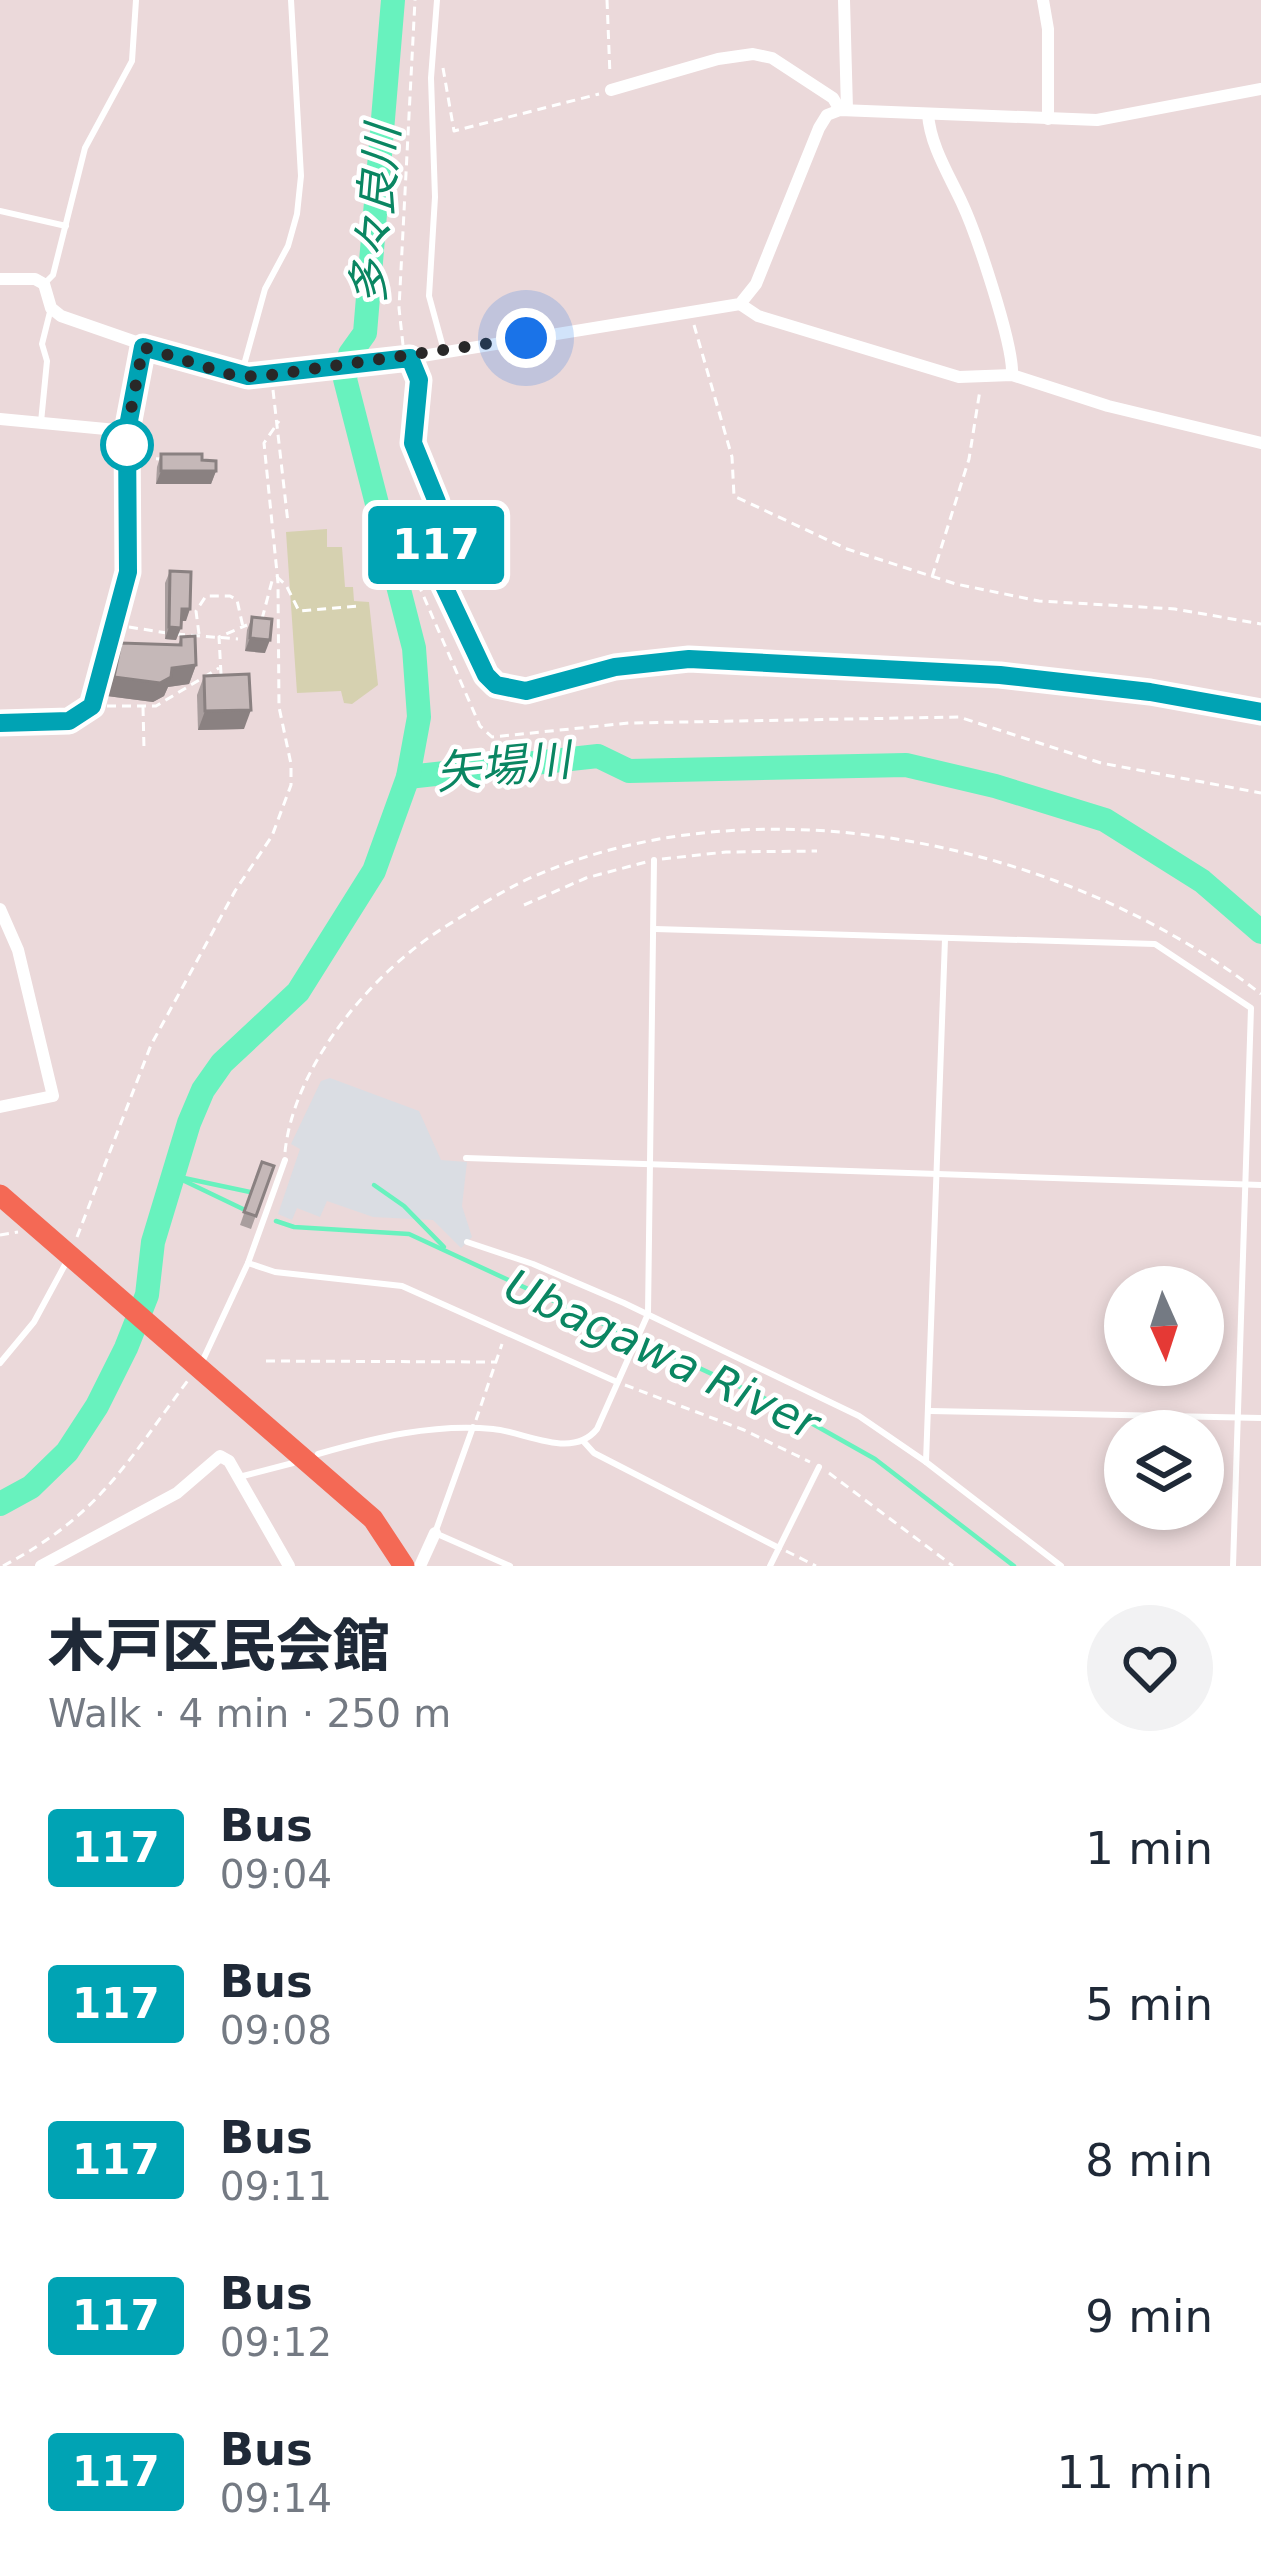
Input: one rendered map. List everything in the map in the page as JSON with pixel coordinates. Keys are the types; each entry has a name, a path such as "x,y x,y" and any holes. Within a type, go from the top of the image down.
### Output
{"main road":[{"path":"0,1196 373,1520 404,1566"}],"street":[{"path":"844,0 844,109"},
{"path":"1042,0 1048,29 1048,119"},
{"path":"611,91 718,59 764,55 844,109"},
{"path":"0,279 34,279 44,284 51,308 61,316 241,376 406,358 740,304 755,284 819,128 827,115 844,109 1120,118 1261,89"},
{"path":"928,115 976,239 1011,354 1012,375"},
{"path":"740,304 758,316 867,352 958,376 1012,375 1108,406 1261,443"},
{"path":"0,723 69,721 92,706 128,572 127,431 143,347"},
{"path":"0,419 127,431"},
{"path":"0,909 22,968 53,1096 0,1107"},
{"path":"41,1566 177,1493 220,1456 229,1461 289,1566"},
{"path":"420,1566 435,1533"}],"lane":[{"path":"44,284 53,275 85,148 132,61 136,0"},
{"path":"241,376 265,289 288,246 297,214 301,176 291,0"},
{"path":"437,0 431,78 435,196 429,296 444,351"},
{"path":"0,211 66,226"},
{"path":"40,422 47,361 42,344 51,308"},
{"path":"406,358 419,380 413,443 437,502 435,548 442,586 486,675 510,690 526,691 615,667 689,659 1000,675 1150,692 1261,712"},
{"path":"318,1454 373,1438 473,1427 572,1445 584,1442 597,1429 646,1318 654,860"},
{"path":"655,929 1155,944 1251,1007 1233,1566"},
{"path":"926,1462 945,939"},
{"path":"466,1158 1261,1185"},
{"path":"194,1368 248,1263 285,1160"},
{"path":"467,1243 533,1264 859,1416 1061,1566"},
{"path":"0,1363 34,1322 74,1259"},
{"path":"248,1263 275,1272 387,1282 619,1379"},
{"path":"930,1411 1261,1418"},
{"path":"473,1427 435,1533 510,1566"},
{"path":"584,1442 594,1453 779,1548"},
{"path":"239,1478 293,1463"},
{"path":"770,1566 819,1467"}],"path":[{"path":"406,358 400,308 415,0"},
{"path":"437,37 454,130 611,91 607,0"},
{"path":"691,313 733,458 734,496 847,549 932,577 1039,601 1175,609 1261,624"},
{"path":"271,376 288,523"},
{"path":"932,577 969,459 980,376"},
{"path":"82,1227 151,1045 285,808 291,764 279,707 277,578 264,443 279,421"},
{"path":"128,458 171,459"},
{"path":"193,460 214,461"},
{"path":"430,482 420,588 480,726 492,737 629,724 959,717 1101,764 1261,793"},
{"path":"219,637 266,616 272,580 277,578 302,612 360,606"},
{"path":"200,636 196,611 206,596 236,600 243,627"},
{"path":"115,625 238,639"},
{"path":"219,637 221,680"},
{"path":"92,706 156,706 220,667"},
{"path":"143,706 144,749"},
{"path":"285,1160 286,1140 319,1058 378,979 408,950 530,878 627,847 718,833 806,830 894,838 995,859 1103,899 1169,933 1261,994"},
{"path":"524,905 586,878 654,860 817,851"},
{"path":"473,1427 506,1331"},
{"path":"266,1361 496,1362"},
{"path":"3,1566 96,1506 194,1368"},
{"path":"619,1379 744,1430 819,1467 953,1566"},
{"path":"779,1548 816,1566"}],"shaded area":[{"path":"327,529 327,547 342,547 345,587 353,587 354,601 369,602 378,685 352,704 344,703 341,691 297,693 286,532"},
{"path":"330,1078 419,1111 441,1160 467,1162 462,1206 472,1237 461,1248 433,1220 373,1217 327,1201 320,1217 297,1208 292,1220 278,1214 300,1149 291,1144 321,1081"}],"building":[{"path":"161,454 202,454 202,460 216,461 216,471 161,471"},
{"path":"170,571 191,572 190,609 182,609 181,628 169,627"},
{"path":"252,617 272,619 270,640 250,638"},
{"path":"195,636 196,665 172,668 171,677 160,683 114,677 121,643 181,645 181,637"},
{"path":"249,674 251,710 205,711 204,676"},
{"path":"262,1162 274,1166 256,1216 244,1212"}],"waterway":[{"name":"矢場川","path":"0,1504 31,1487 67,1452 97,1406 147,1295 153,1242 203,1090 222,1063 298,992 374,871 408,777 419,717 414,648 345,379 350,354 365,333 393,0"},
{"name":"矢場川","path":"408,777 598,756 629,771 906,765 1105,820 1202,881 1261,932"},
{"name":"Ubagawa River","path":"172,1175 245,1210"},
{"path":"184,1178 250,1192"},
{"path":"374,1185 404,1206 444,1247"},
{"name":"Ubagawa River","path":"276,1221 294,1227 409,1234 779,1405 875,1459 1014,1566"}],"bus line":[{"name":"117","path":"0,723 69,721 92,706 128,572 127,431 143,347 248,376 410,358 419,380 413,443 437,502 436,569 486,675 510,690 526,691 615,667 689,659 1000,675 1150,692 1261,712"}],"route":[{"path":"127,445 128,458 127,431 143,347 228,374 257,377 526,338"}],"water label":[{"name":"多々良川","path":"375,215"}]}
